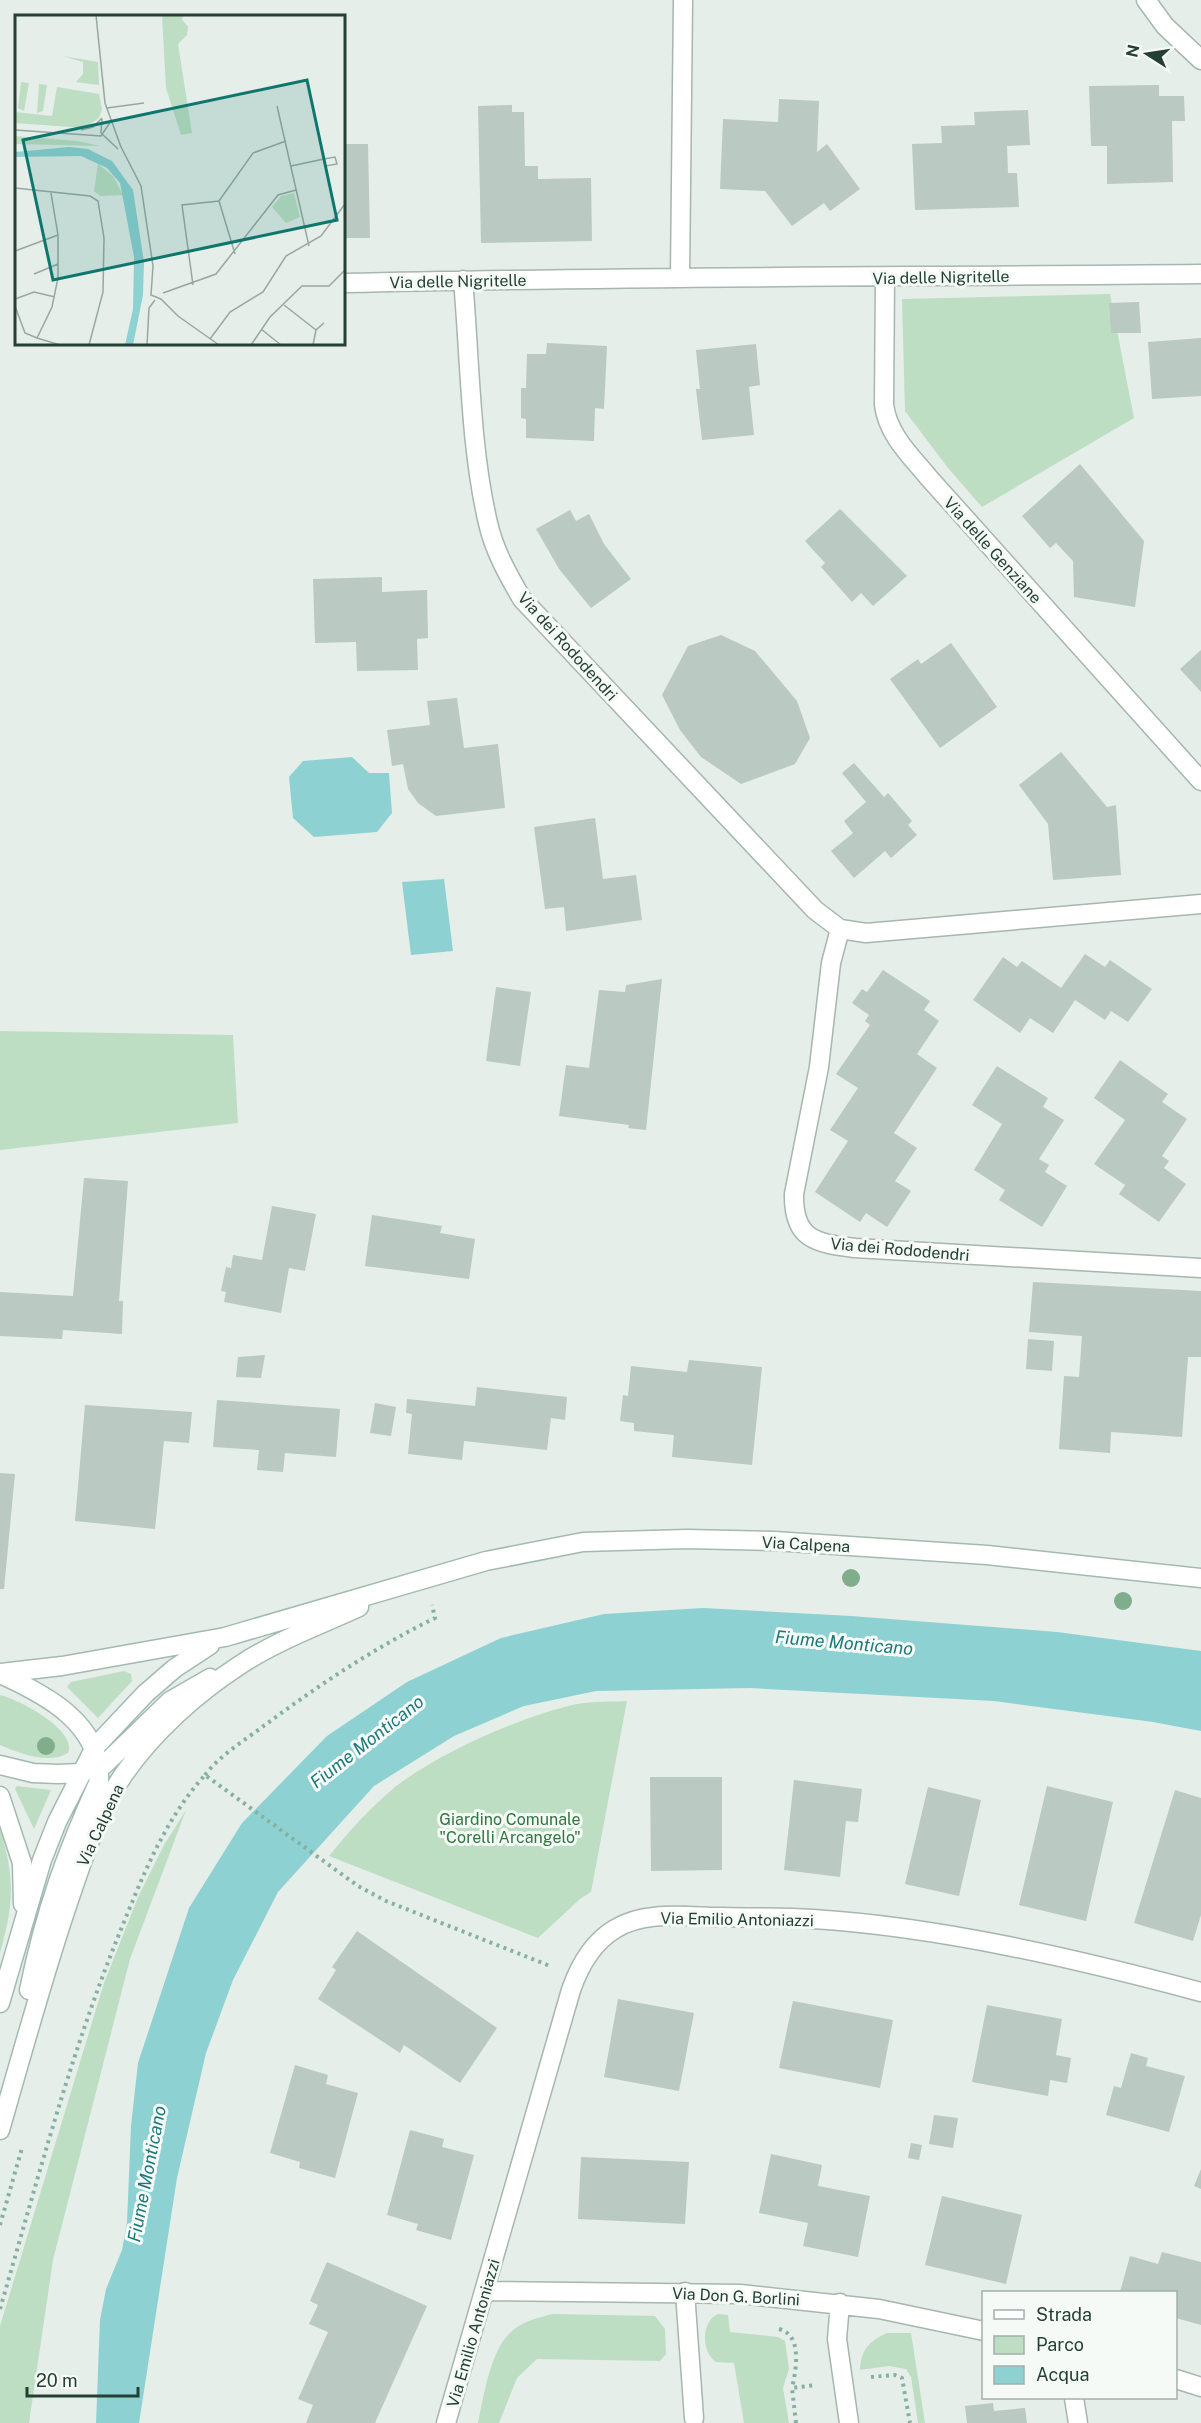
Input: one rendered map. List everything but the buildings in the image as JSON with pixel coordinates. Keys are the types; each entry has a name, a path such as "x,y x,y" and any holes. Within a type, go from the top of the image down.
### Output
{"street":[{"path":"680,277 683,0"},
{"path":"1146,0 1165,26 1201,60"},
{"name":"Via delle Nigritelle","path":"345,283 680,277 885,278 1201,274"},
{"name":"Via delle Genziane","path":"885,278 884,405 886,421 894,434 929,478 1201,781"},
{"name":"Via dei Rododendri","path":"463,280 479,468 488,525 504,569 522,599 815,910 840,929 831,963 819,1067 794,1194 794,1214 808,1237 833,1245 855,1248 1201,1269"},
{"path":"840,929 866,933 1201,904"},
{"name":"Via Calpena","path":"225,1637 486,1561 583,1542 687,1539 774,1541 987,1555 1201,1578"},
{"name":"Via Calpena","path":"2,2121 44,1977 77,1875 104,1810 124,1774 154,1737 204,1691 241,1664 415,1580"},
{"path":"0,1673 62,1666 225,1637"},
{"path":"0,2003 42,1860 80,1773 95,1747 146,1693 175,1668 203,1648 225,1637"},
{"path":"0,1765 33,1773 80,1773 100,1765 122,1749 170,1701 191,1687 241,1664"},
{"path":"0,1673 52,1701 74,1720 95,1747 100,1765 99,1781 59,1874 42,1929 2,2121"},
{"path":"0,1796 21,1863 24,1891 22,1928"},
{"name":"Via Emilio Antoniazzi","path":"446,2423 576,1976 598,1942 615,1929 632,1921 676,1917 812,1919 860,1923 1079,1962 1201,1992"},
{"name":"Via Don G. Borlini","path":"486,2291 740,2294 840,2303 929,2318 982,2331"},
{"path":"685,2292 694,2418"},
{"path":"840,2303 837,2339 849,2423"},
{"path":"1177,2379 1201,2387"},
{"path":"1074,2399 1078,2423"}],"path":[{"path":"0,2309 89,2009 150,1861 189,1792 236,1746 337,1672 394,1638 435,1618 432,1604"},
{"path":"205,1775 332,1868 386,1901 576,1976"},
{"path":"0,2226 23,2145"},
{"path":"771,2328 785,2331 793,2339 797,2364 792,2388 796,2423"},
{"path":"870,2377 895,2375 902,2378 910,2423"},
{"path":"792,2388 825,2383"}],"green space":[{"path":"1110,294 1134,418 982,507 948,468 905,411 902,299"},
{"path":"0,1031 233,1035 238,1123 0,1150"},
{"path":"124,1671 131,1674 132,1681 98,1718 67,1687 71,1682"},
{"path":"0,1695 32,1709 56,1726 69,1744 68,1753 52,1758 34,1757 0,1745"},
{"name":"Giardino Comunale \"Corelli Arcangelo\"","path":"627,1701 591,1892 580,1899 538,1938 329,1856 360,1820 395,1787 413,1774 458,1749 507,1726 555,1710 583,1703"},
{"path":"17,1786 51,1790 34,1829 15,1789"},
{"path":"186,1810 130,1959 53,2260 29,2423 0,2423 0,2326 104,1983 139,1895 164,1845"},
{"path":"0,1829 8,1862 11,1891 8,1920 0,1953"},
{"path":"552,2314 655,2316 665,2329 666,2354 660,2361 537,2359 517,2378 499,2423 478,2423 493,2361 504,2339 521,2325"},
{"path":"718,2314 728,2315 730,2332 778,2337 785,2341 789,2369 783,2388 789,2423 744,2423 734,2363 716,2362 711,2357 706,2344 708,2323"},
{"path":"887,2333 911,2333 925,2423 918,2423 911,2377 906,2369 889,2366 860,2370 862,2357 867,2347 875,2339"}],"water":[{"path":"352,757 369,773 389,773 392,813 377,832 314,837 293,818 289,777 303,761"},
{"path":"444,879 453,951 411,955 402,882"},
{"name":"Fiume Monticano","path":"703,1608 851,1616 1057,1632 1201,1651 1201,1731 1153,1722 994,1701 750,1688 596,1691 524,1706 454,1736 374,1786 278,1892 233,1980 206,2053 177,2178 139,2423 96,2423 100,2320 106,2289 122,2250 127,2222 131,2126 138,2063 189,1908 242,1823 327,1736 407,1682 501,1638 604,1614"}]}
